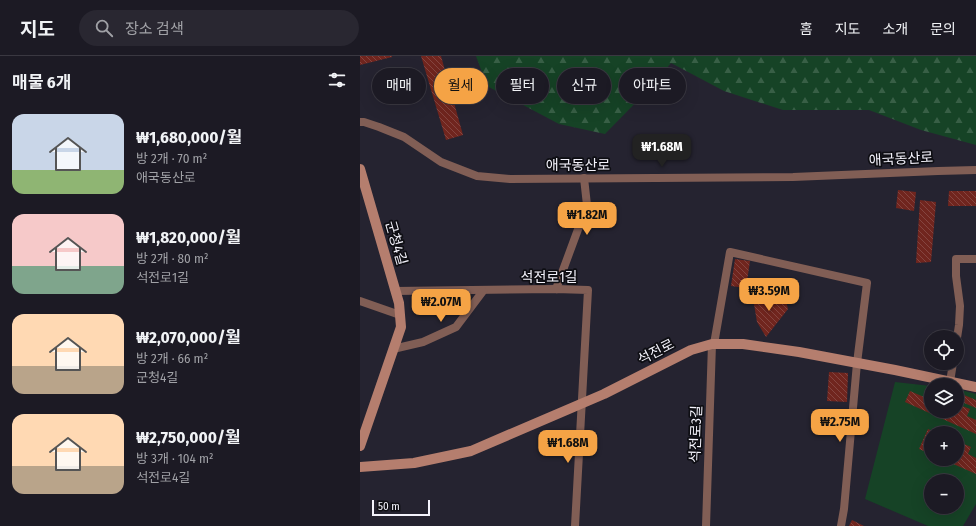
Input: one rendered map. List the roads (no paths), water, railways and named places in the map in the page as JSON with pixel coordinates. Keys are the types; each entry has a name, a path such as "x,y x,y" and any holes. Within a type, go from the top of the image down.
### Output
{"street":[{"name":"애국동산로","path":"360,122 379,126 404,137 441,162 477,176 510,179 793,177 976,170"},
{"name":"군청4길","path":"360,169 399,302 401,327 362,432 360,446"},
{"path":"556,289 587,205 584,178"},
{"name":"석전로3길","path":"706,526 713,344 730,252 867,283 857,363"},
{"path":"958,330 960,306 956,276 956,259 976,259"},
{"name":"석전로1길","path":"396,291 588,290 582,404"},
{"path":"393,349 424,342 456,327 483,291"},
{"path":"360,301 400,315"},
{"name":"석전로","path":"360,467 414,463 471,451 604,394 691,350 713,344 742,344 799,352 930,378"},
{"path":"841,526 844,509 857,363"},
{"name":"석전로","path":"964,385 976,387"},
{"path":"575,526 582,404"}]}
